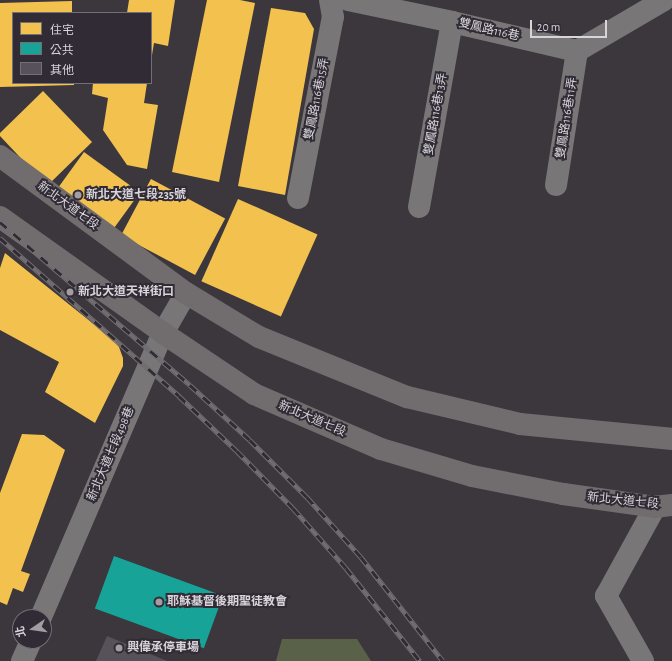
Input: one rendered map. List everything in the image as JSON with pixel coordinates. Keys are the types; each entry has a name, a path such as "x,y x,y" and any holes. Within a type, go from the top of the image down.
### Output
{"main road":[{"name":"新北大道七段","path":"0,156 186,293 259,337 406,397 520,424 672,439"},
{"name":"新北大道七段","path":"0,217 163,333 254,394 381,449 472,476 563,494 664,506"}],"street":[{"name":"雙鳳路116巷15弄","path":"298,198 333,17 330,0"},
{"name":"雙鳳路116巷","path":"348,0 578,51"},
{"path":"578,51 664,0"},
{"name":"雙鳳路116巷13弄","path":"419,207 452,22"},
{"name":"雙鳳路116巷11弄","path":"556,185 578,51"},
{"name":"新北大道七段498巷","path":"44,609 163,333 186,293"},
{"path":"643,661 606,596 664,506"},
{"path":"22,661 27,649"}],"green space":[{"path":"282,639 357,639 371,661 276,661"}],"building: 住宅":[{"path":"129,0 175,0 168,46 154,43 152,55 152,12 127,12"},
{"path":"207,0 240,0 255,3 219,182 172,172"},
{"path":"72,1 72,12 12,12 12,84 74,85 0,87 0,3"},
{"path":"271,8 305,13 314,29 285,195 238,186"},
{"path":"93,84 147,84 144,103 158,105 147,169 127,165 103,130 108,98 92,94"},
{"path":"43,91 92,142 47,186 0,136 0,133"},
{"path":"84,152 140,193 113,229 58,188"},
{"path":"151,179 225,218 195,275 121,236"},
{"path":"238,199 317,234 281,317 201,281"},
{"path":"5,253 116,342 119,347 123,358 123,366 95,423 45,392 59,362 0,330 0,268"},
{"path":"22,434 44,435 65,450 21,571 30,574 23,592 13,588 7,605 0,602 0,493"}],"building: 公共":[{"name":"耶穌基督後期聖徒教會","path":"114,556 223,596 204,648 95,609"}],"building: 其他":[{"name":"興偉承停車場","path":"107,636 167,661 96,661"}],"railway":[{"path":"0,222 190,385 250,440 307,497 361,557 443,661"},
{"path":"0,238 179,396 237,451 293,508 346,568 420,661"}],"place":[{"name":"新北大道七段235號","path":"78,195"},
{"name":"新北大道天祥街口","path":"70,292"},
{"name":"耶穌基督後期聖徒教會","path":"159,602"},
{"name":"興偉承停車場","path":"119,648"}]}
